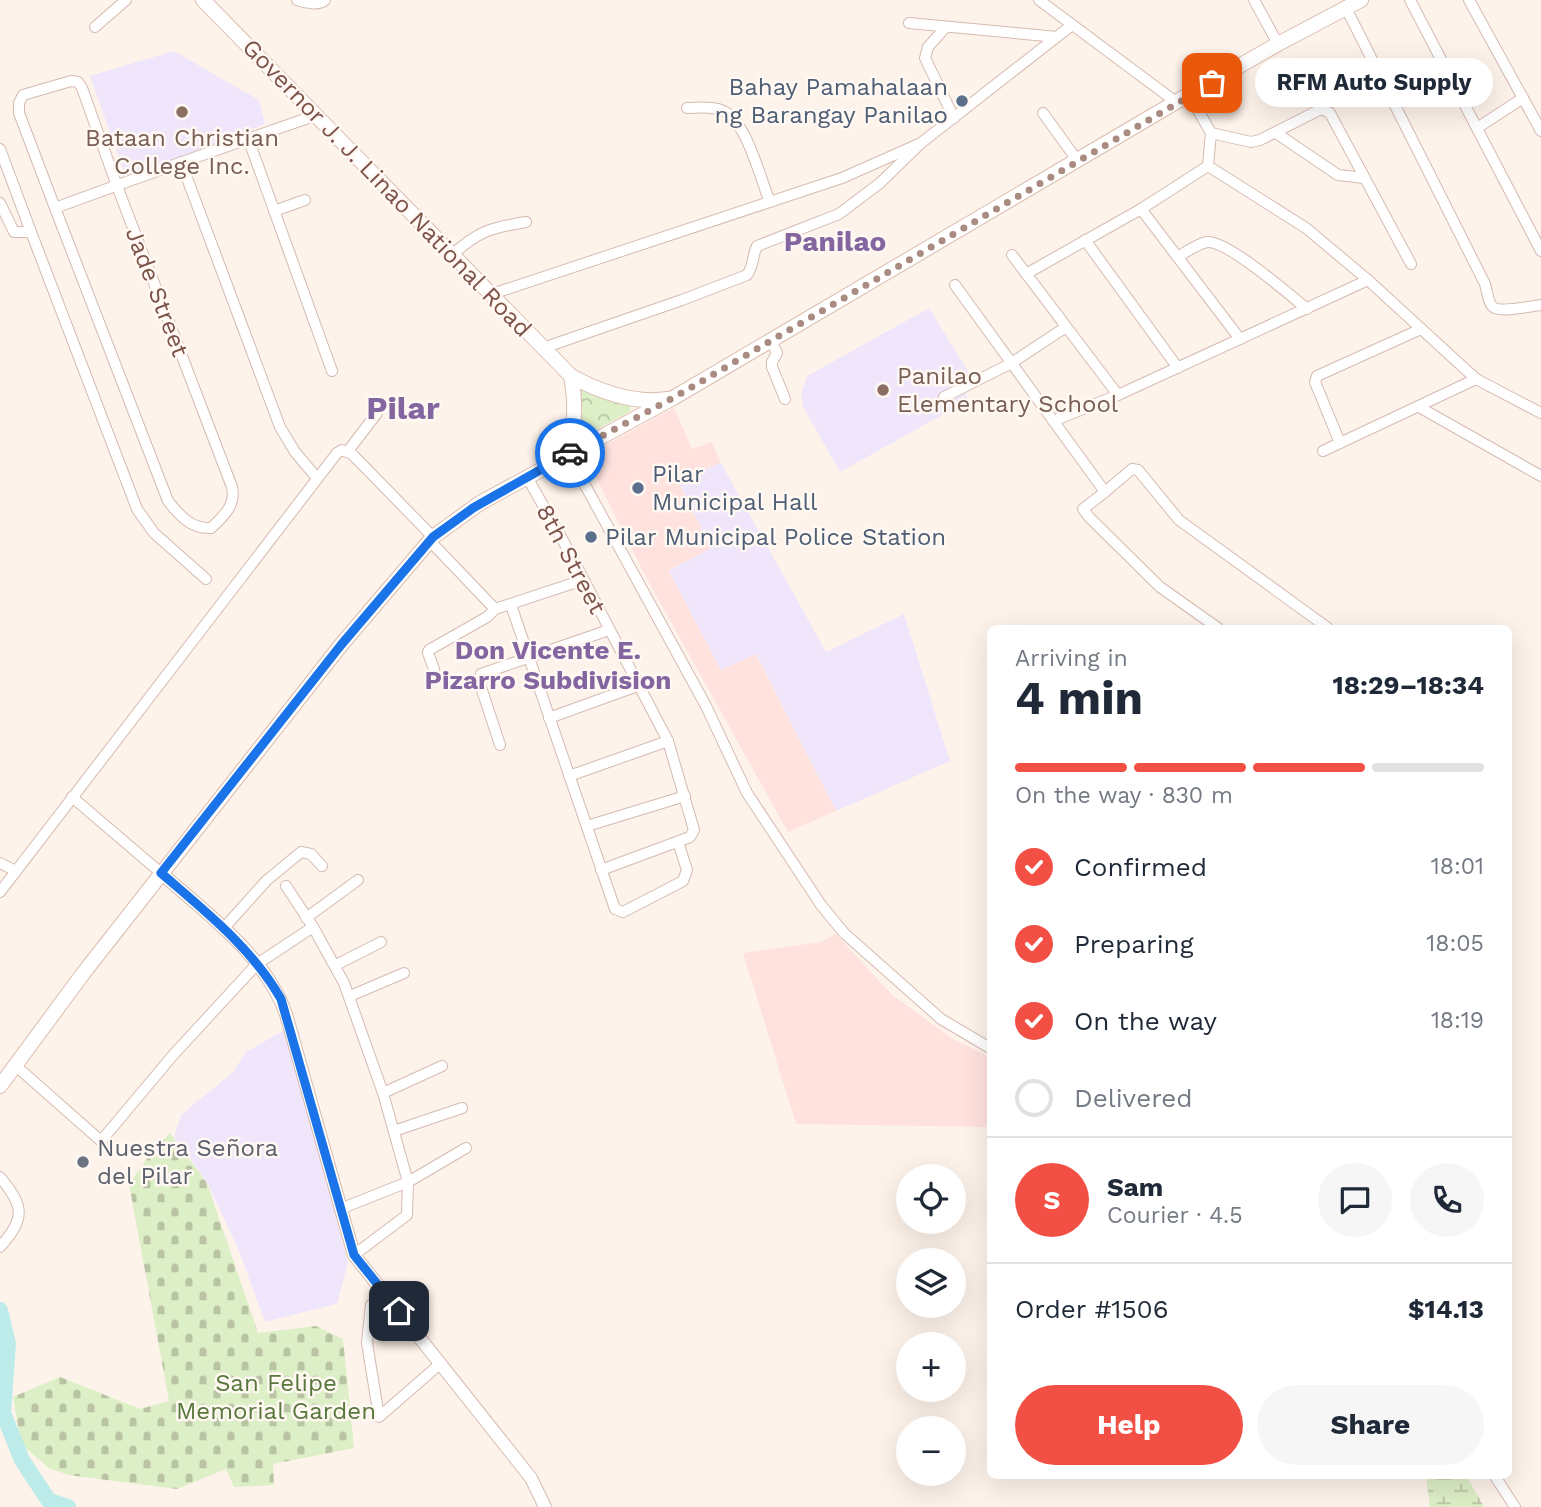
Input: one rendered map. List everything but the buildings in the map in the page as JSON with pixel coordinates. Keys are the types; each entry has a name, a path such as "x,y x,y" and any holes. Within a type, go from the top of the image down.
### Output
{"main road":[{"name":"Governor J. J. Linao National Road","path":"203,0 571,376 603,391 633,399 673,398"},
{"path":"0,1086 161,873 341,645 431,538 477,505 673,398 1077,160 1278,44 1361,0"},
{"path":"568,454 575,419 571,376"}],"street":[{"path":"95,27 126,0"},
{"path":"297,0 315,4 326,0"},
{"path":"1039,0 1183,99 1211,133 1251,142 1276,133 1321,109 1326,110 1411,264"},
{"path":"1254,0 1278,44"},
{"path":"1410,0 1541,251"},
{"path":"1469,0 1541,131"},
{"path":"1346,8 1485,284 1492,305 1503,310 1541,305"},
{"path":"909,23 1057,37"},
{"path":"543,348 747,275 752,270 757,246 839,214 904,163 921,143 1072,25"},
{"path":"945,28 928,47 925,58 954,118"},
{"name":"Jade Street","path":"71,81 78,82 117,186 234,496 225,515 211,528 188,523 168,501 19,113 19,103 23,95 71,81"},
{"path":"1477,128 1523,98"},
{"path":"687,108 719,109 735,119 744,134 770,202"},
{"path":"1042,113 1077,160"},
{"path":"55,208 314,116"},
{"path":"1208,166 1211,133"},
{"path":"1276,133 1338,176 1364,178"},
{"path":"248,138 332,371"},
{"path":"489,295 842,178 921,143"},
{"path":"0,149 137,509 155,533 206,579"},
{"path":"181,162 280,427 295,452 317,478"},
{"path":"1026,274 1141,209 1208,166"},
{"path":"1208,166 1306,228 1368,280 1476,379 1541,413"},
{"path":"274,211 305,200"},
{"path":"0,203 14,232 31,232"},
{"path":"1141,209 1240,339"},
{"path":"451,256 464,244 487,230 526,222"},
{"path":"1086,240 1178,368"},
{"path":"1178,257 1205,243 1217,245 1251,264 1307,309"},
{"path":"1012,255 1118,395"},
{"path":"1054,421 1118,395 1368,280"},
{"path":"955,285 1105,492"},
{"path":"944,397 1010,364 1066,327"},
{"path":"1340,443 1315,379 1421,329"},
{"path":"771,341 777,353 772,367 785,399"},
{"path":"1323,451 1476,379"},
{"path":"1419,407 1541,476"},
{"path":"0,892 317,478 337,453 348,451 377,413"},
{"path":"348,451 495,609"},
{"path":"568,454 706,706 747,793 821,905 844,933 941,1019 987,1046"},
{"path":"1214,625 1160,587 1083,509 1126,472 1138,470 1180,520 1324,625"},
{"name":"8th Street","path":"527,477 668,741 694,834 678,842"},
{"path":"434,669 429,650 487,617 495,609 583,580"},
{"path":"511,605 601,870 615,909 623,912 683,881 687,870 678,842 601,870"},
{"path":"500,745 479,681 481,674 609,630"},
{"path":"550,718 640,685"},
{"path":"569,776 668,741"},
{"path":"587,826 685,796"},
{"path":"72,797 223,929 273,985 286,1014 354,1255 531,1478 545,1507"},
{"path":"223,929 266,881 301,852 311,854 322,866"},
{"path":"0,863 16,871"},
{"path":"16,1066 101,1141 174,1054 257,964 358,880"},
{"path":"286,886 336,965 350,996 383,1093 408,1182 407,1215 354,1255"},
{"path":"336,965 381,942"},
{"path":"350,996 404,973"},
{"path":"383,1093 443,1066"},
{"path":"394,1131 462,1108"},
{"path":"340,1209 408,1182 466,1148"},
{"path":"0,1177 17,1197 19,1215 14,1231 0,1247"},
{"path":"384,1294 371,1305 367,1343 379,1417 441,1363"},
{"path":"1497,1479 1515,1507"}],"shaded area":[{"name":"Bataan Christian College Inc.","path":"174,51 259,100 265,124 126,178 90,76"},
{"name":"Panilao Elementary School","path":"929,308 972,378 961,384 969,400 840,472 803,407 801,394 807,376"},
{"path":"674,408 692,449 712,442 721,463 677,479 711,549 669,570 721,670 755,653 836,811 788,832 647,579 585,456"},
{"path":"721,463 826,652 904,614 950,761 836,811 756,654 721,670 669,571 711,548 677,479"},
{"path":"836,934 892,995 953,1039 987,1056 987,1127 796,1124 743,953 821,942"},
{"path":"286,1029 348,1263 337,1304 265,1322 239,1251 207,1182 174,1137 181,1115 232,1073 246,1052"}],"green space":[{"path":"576,383 630,404 631,411 575,441 583,409"},
{"name":"San Felipe Memorial Garden","path":"170,1133 207,1183 258,1333 316,1326 343,1339 354,1448 273,1464 274,1485 234,1487 226,1469 177,1489 68,1475 49,1468 21,1444 13,1397 60,1377 140,1409 169,1401 129,1184"},
{"path":"1426,1479 1468,1479 1484,1507 1430,1507"}],"waterway":[{"path":"0,1310 8,1344 3,1413 22,1460 49,1501 68,1507"}],"way so far":[{"path":"570,453 673,398 1212,83"}],"place":[{"name":"RFM Auto Supply","path":"1212,83"},
{"name":"Bahay Pamahalaan ng Barangay Panilao","path":"962,101"},
{"name":"Bataan Christian College Inc.","path":"182,112"},
{"name":"Panilao Elementary School","path":"883,390"},
{"name":"Pilar Municipal Hall","path":"638,488"},
{"name":"Pilar Municipal Police Station","path":"591,537"},
{"name":"Nuestra Señora del Pilar","path":"83,1162"}],"district":[{"name":"Panilao","path":"835,241"},
{"name":"Pilar","path":"403,408"},
{"name":"Don Vicente E. Pizarro Subdivision","path":"548,665"}],"route":[{"path":"399,1311 354,1255 281,999 241,946 161,873 417,553 433,537 473,508 570,453"}]}
